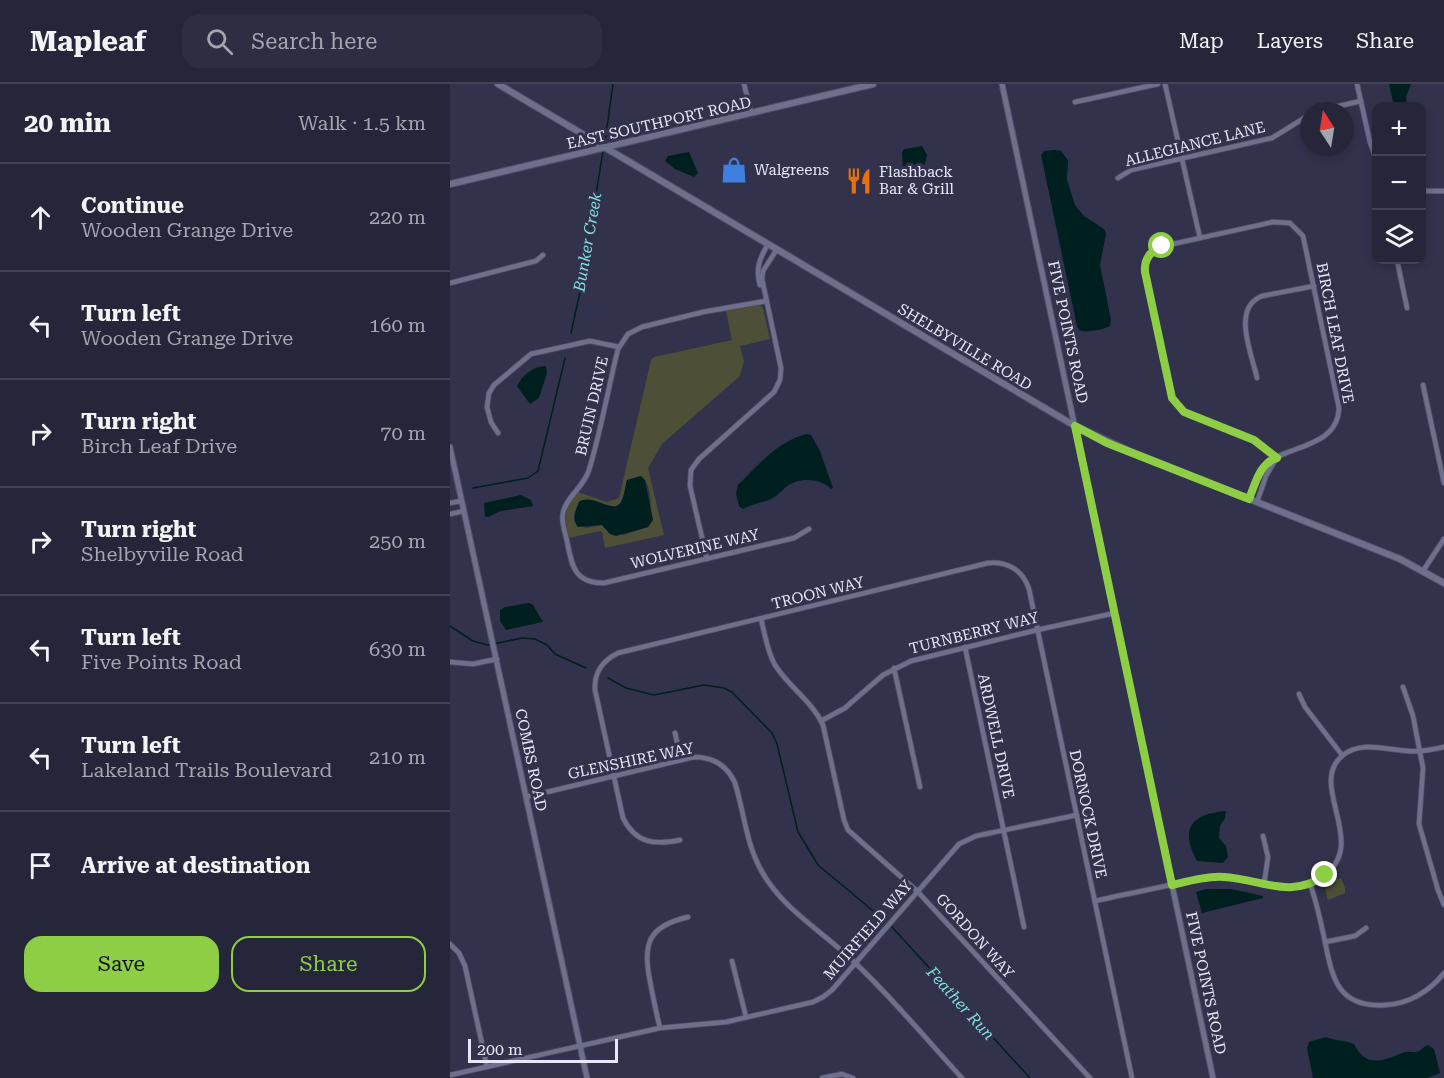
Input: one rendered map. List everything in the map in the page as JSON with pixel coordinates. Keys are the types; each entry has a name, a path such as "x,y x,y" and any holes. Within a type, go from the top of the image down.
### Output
{"main road":[{"name":"SHELBYVILLE ROAD","path":"498,84 1107,443 1393,556 1444,583"},
{"name":"EAST SOUTHPORT ROAD","path":"450,184 873,84"}],"street":[{"path":"744,84 751,113"},
{"name":"FIVE POINTS ROAD","path":"1002,84 1213,1078"},
{"path":"1075,102 1158,84"},
{"path":"1165,84 1200,238 1159,247 1149,256 1145,264 1172,398 1184,412 1254,440 1277,459 1266,476 1257,502"},
{"path":"1357,84 1370,145 1376,156"},
{"path":"1354,103 1361,101"},
{"name":"ALLEGIANCE LANE","path":"1118,178 1131,170 1272,138 1300,121"},
{"path":"1426,191 1444,191"},
{"name":"BIRCH LEAF DRIVE","path":"1200,238 1273,222 1290,223 1303,236 1339,405 1339,414 1331,430 1323,438 1277,459 1271,459 1265,464 1249,499"},
{"path":"766,302 758,277 758,269 768,244"},
{"path":"707,559 690,486 690,474 699,459 774,392 779,382 781,368 762,279 763,271 777,249"},
{"path":"450,283 536,261 543,255"},
{"path":"1398,264 1407,308"},
{"path":"1257,378 1244,320 1247,308 1262,296 1314,286"},
{"name":"BRUIN DRIVE","path":"584,580 576,572 572,563 562,520 563,512 588,473 619,347 628,333 642,327 703,312 766,302"},
{"path":"498,433 491,422 487,407 489,393 494,385 531,354 590,341 619,347"},
{"path":"1423,385 1444,483"},
{"name":"COMBS ROAD","path":"450,447 587,1078"},
{"path":"450,503 461,501"},
{"path":"450,514 464,512"},
{"name":"WOLVERINE WAY","path":"584,580 604,583 794,538 809,529"},
{"path":"1423,571 1444,538"},
{"name":"TROON WAY","path":"680,840 663,843 643,840 632,832 622,816 595,680 602,665 609,658 636,649 987,563 1006,564"},
{"name":"DORNOCK DRIVE","path":"1006,564 1019,572 1026,581 1132,1078"},
{"path":"579,586 584,580"},
{"name":"TURNBERRY WAY","path":"821,721 845,708 894,668 911,661 1115,613"},
{"name":"GORDON WAY","path":"761,619 769,653 776,666 821,721 847,828 917,891 1090,1078"},
{"name":"ARDWELL DRIVE","path":"966,647 1024,927"},
{"path":"450,662 473,664 497,659"},
{"path":"894,668 920,787"},
{"path":"1403,687 1413,716 1423,768 1419,824 1444,904"},
{"path":"1299,693 1305,707 1342,755"},
{"path":"675,733 681,760"},
{"path":"1095,901 1221,877 1287,888 1310,883 1329,871 1337,861 1340,851 1341,830 1330,779 1336,762 1342,755 1362,746 1421,751 1444,747"},
{"name":"GLENSHIRE WAY","path":"526,796 681,760 699,757 713,760 723,766 733,778 751,849 766,879 786,903 855,963"},
{"name":"MUIRFIELD WAY","path":"450,1075 660,1028 709,1025 821,998 832,990 959,844 972,837 1077,815"},
{"path":"1263,836 1268,854 1264,884"},
{"path":"1310,883 1332,977 1347,997 1371,1005 1400,1003 1426,991 1444,973"},
{"path":"660,1028 646,965 646,949 653,934 663,925 688,917"},
{"path":"1325,942 1354,936 1366,928"},
{"path":"450,944 459,953 465,966 487,1066"},
{"path":"732,961 746,1017"},
{"path":"855,963 962,1078"},
{"path":"822,1078 838,1074 851,1077"}],"shaded area":[{"path":"1389,84 1411,84 1407,102 1393,102"},
{"path":"922,146 927,155 925,164 908,171 903,167 904,149"},
{"path":"1044,151 1061,151 1068,160 1067,180 1075,205 1084,216 1104,229 1106,234 1100,265 1111,320 1110,326 1099,330 1083,331 1077,326 1041,155"},
{"path":"689,152 698,173 694,177 675,169 665,161 668,156"},
{"path":"760,305 763,308 770,339 740,346 744,361 740,376 662,444 648,468 664,535 605,548 600,531 569,538 566,514 578,492 607,502 619,498 651,360 654,357 732,340 726,311","holes":["641,476 651,500 648,527 624,535 610,534 602,525 586,528 574,522 574,514 579,502 614,507 622,500 627,480"]},
{"path":"546,366 547,373 539,398 530,404 517,386 529,372"},
{"path":"807,434 811,435 820,451 833,488 815,481 803,480 791,484 768,500 743,509 739,506 736,494 738,485 778,448"},
{"path":"641,476 645,480 653,520 648,527 616,536 610,534 602,525 578,527 575,512 579,502 590,500 616,506 620,504 627,480"},
{"path":"521,495 531,500 533,506 485,516 484,503"},
{"path":"529,603 533,605 543,622 506,630 500,621 500,610"},
{"path":"1226,811 1220,826 1219,838 1226,846 1228,857 1223,863 1197,861 1189,840 1192,825 1204,816"},
{"path":"1341,878 1345,893 1328,900 1325,889 1328,885 1333,884 1334,880"},
{"path":"1206,889 1231,889 1263,896 1263,898 1202,913 1196,892"},
{"path":"1326,1037 1354,1044 1363,1056 1374,1060 1387,1059 1405,1052 1416,1052 1428,1045 1434,1049 1440,1073 1427,1078 1313,1078 1307,1048 1309,1042"}],"waterway":[{"name":"Bunker Creek","path":"605,142 613,84"},
{"name":"Bunker Creek","path":"571,333 581,287 603,151"},
{"name":"Bunker Creek","path":"473,488 528,478 538,471 565,358"},
{"name":"Feather Run","path":"450,626 473,641 488,645 522,638 535,639 547,645 555,654 586,668"},
{"name":"Feather Run","path":"608,678 626,688 654,695 704,685 724,688 732,692 772,733 777,744 798,832 818,865 884,920"},
{"name":"Feather Run","path":"892,927 1030,1078"}],"place":[{"name":"Walgreens","path":"734,170"},
{"name":"Flashback Bar & Grill","path":"859,181"}],"route":[{"path":"1162,246 1154,250 1147,259 1145,272 1175,404 1184,412 1262,444 1277,458 1265,464 1249,499 1107,443 1075,426 1172,885 1208,877 1221,877 1287,888 1310,883 1325,875"}]}
